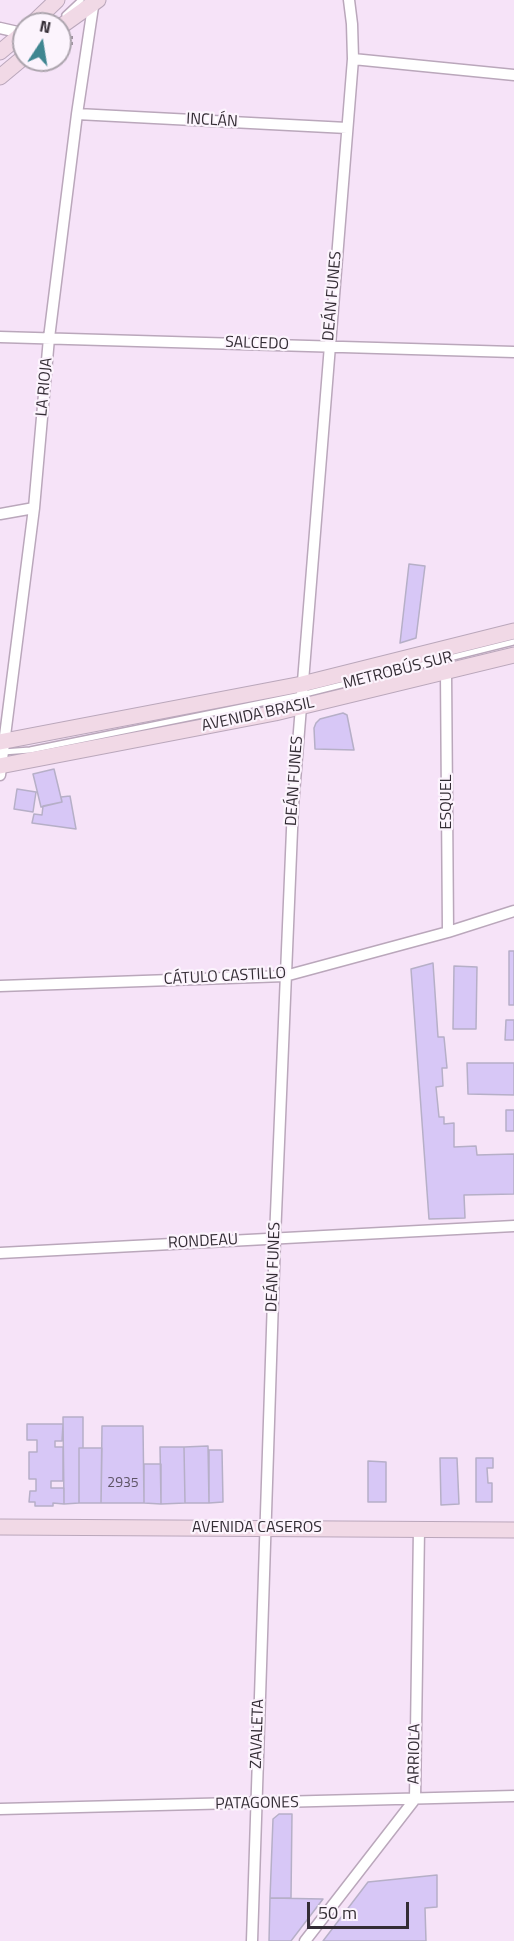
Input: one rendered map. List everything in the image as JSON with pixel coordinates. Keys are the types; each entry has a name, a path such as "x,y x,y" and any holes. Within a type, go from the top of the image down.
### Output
{"main road":[{"path":"45,12 57,0"},
{"path":"72,17 92,1"},
{"path":"0,52 12,42"},
{"path":"0,77 12,67"},
{"name":"AVENIDA BRASIL","path":"1,756 300,695 514,631"},
{"name":"AVENIDA BRASIL","path":"1,756 300,695 446,672 514,655"},
{"name":"AVENIDA CASEROS","path":"0,1527 514,1530"}],"street":[{"name":"DEÁN FUNES","path":"266,1528 285,976 300,695 353,59 349,0"},
{"name":"LA RIOJA","path":"1,756 34,508 49,338 92,1"},
{"path":"353,59 514,75"},
{"name":"INCLÁN","path":"77,114 347,128"},
{"name":"SALCEDO","path":"0,337 514,352"},
{"path":"0,514 34,508"},
{"name":"ESQUEL","path":"446,672 447,932"},
{"name":"CÁTULO CASTILLO","path":"0,986 285,976 447,932 514,911"},
{"name":"RONDEAU","path":"0,1253 514,1226"},
{"name":"ZAVALETA","path":"252,1941 266,1528"},
{"name":"ARRIOLA","path":"306,1941 415,1799 419,1529"},
{"name":"PATAGONES","path":"0,1809 514,1796"}],"lane":[{"path":"72,13 92,1"},
{"path":"0,70 12,60"},
{"name":"METROBÚS SUR","path":"300,695 514,642"}],"building":[{"path":"409,564 425,566 416,638 400,643"},
{"path":"343,713 347,715 354,750 315,749 314,728 316,723 320,719"},
{"path":"54,769 62,802 41,807 33,774"},
{"path":"17,789 36,792 33,812 14,809"},
{"path":"70,796 76,829 32,823 34,814 42,815 43,806 62,802 61,797"},
{"path":"509,951 514,951 514,1005 509,1005"},
{"path":"433,963 438,1037 444,1037 447,1068 442,1068 443,1086 436,1087 439,1117 444,1117 444,1124 454,1123 454,1147 476,1146 477,1155 514,1154 514,1194 464,1195 465,1218 429,1219 411,969"},
{"path":"454,966 477,967 476,1029 453,1029"},
{"path":"506,1020 514,1020 514,1040 505,1040"},
{"path":"467,1063 514,1063 514,1095 468,1094"},
{"path":"506,1110 514,1110 514,1131 506,1131"},
{"path":"63,1417 83,1417 83,1448 79,1448 79,1503 64,1504"},
{"path":"27,1424 63,1424 62,1441 55,1441 55,1447 63,1447 63,1481 51,1481 51,1488 64,1488 64,1504 35,1506 35,1502 29,1502 30,1491 36,1491 36,1479 29,1479 29,1452 37,1452 37,1440 27,1440"},
{"path":"102,1426 143,1426 144,1503 101,1503"},
{"path":"208,1446 209,1503 185,1503 184,1447"},
{"path":"160,1447 184,1447 185,1503 161,1504"},
{"path":"79,1448 102,1448 101,1503 79,1503"},
{"path":"209,1450 222,1450 223,1502 209,1503"},
{"path":"440,1458 457,1458 459,1504 441,1505"},
{"path":"476,1458 493,1458 493,1468 487,1468 488,1483 492,1483 492,1502 476,1502"},
{"path":"368,1461 386,1462 386,1502 368,1502"},
{"path":"144,1464 161,1464 161,1504 144,1503"},
{"path":"279,1814 292,1814 291,1898 270,1898 273,1819"},
{"path":"437,1875 437,1907 425,1908 426,1941 323,1941 368,1882"},
{"path":"270,1898 323,1899 291,1941 269,1941"}]}
